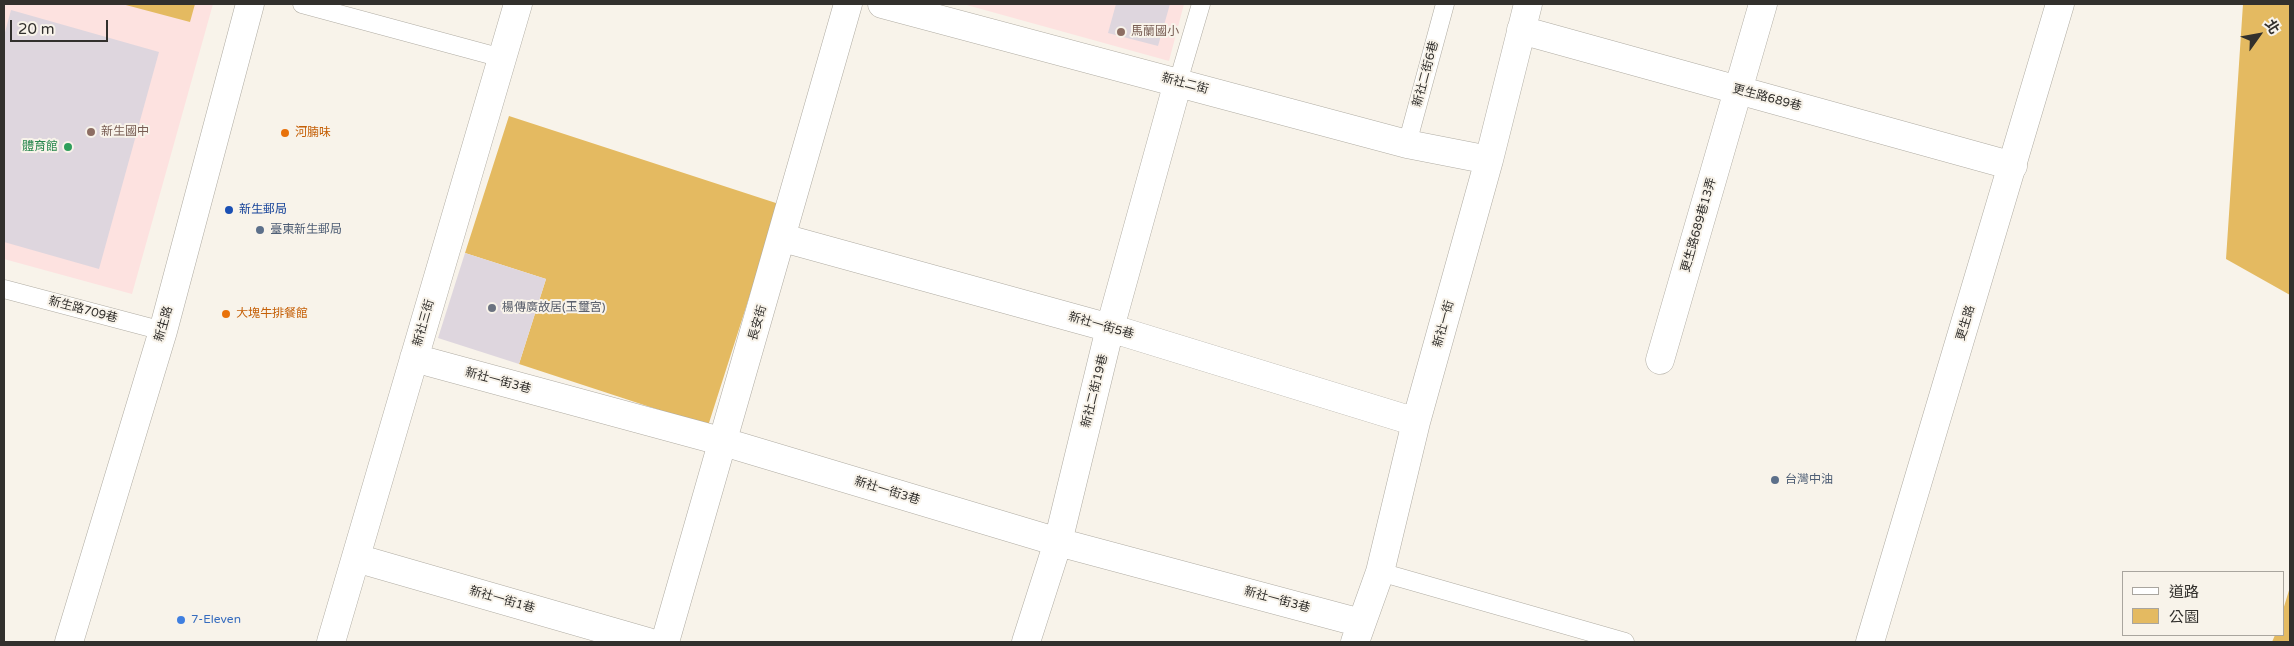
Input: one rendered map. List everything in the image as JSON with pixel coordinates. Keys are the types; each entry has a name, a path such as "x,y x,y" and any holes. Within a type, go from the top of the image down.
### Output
{"street":[{"name":"新生路","path":"69,642 163,331 250,4"},
{"name":"新社三街","path":"331,642 518,4"},
{"name":"長安街","path":"665,642 783,238 848,4"},
{"name":"新社二街","path":"882,4 1407,144 1489,160"},
{"name":"新社一街","path":"1358,632 1380,572 1416,422 1489,160 1528,4"},
{"name":"更生路689巷13弄","path":"1660,360 1763,4"},
{"name":"更生路","path":"1870,642 2060,4"},
{"name":"更生路689巷","path":"1520,30 2013,166"},
{"name":"新社二街19巷","path":"1026,642 1058,542 1110,328 1178,82"},
{"name":"新社一街5巷","path":"783,238 1110,328 1416,422"},
{"name":"新社一街3巷","path":"414,358 724,442 1358,632"},
{"name":"新社一街1巷","path":"356,558 648,642"}],"lane":[{"path":"302,4 502,58"},
{"path":"1178,82 1200,4"},
{"name":"新社二街6巷","path":"1407,144 1445,4"},
{"name":"新生路709巷","path":"4,289 163,331"},
{"path":"1380,572 1625,642"}],"shaded area":[{"name":"新生國中","path":"4,4 213,4 132,294 4,259"},
{"name":"馬蘭國小","path":"963,4 1184,4 1169,61"}],"green space":[{"path":"122,4 195,4 190,22"},
{"path":"2243,4 2290,4 2290,295 2226,259"},
{"path":"509,116 779,204 708,426 519,364 546,279 465,253"},
{"path":"2290,587 2290,642 2272,642 2275,636 2284,636 2284,607"}],"building":[{"path":"1116,4 1170,4 1158,46 1108,33"},
{"name":"新生國中","path":"11,10 159,52 99,269 4,242 4,36"},
{"name":"楊傳廣故居(玉璽宮)","path":"465,253 546,279 519,364 438,338"}],"place":[{"name":"馬蘭國小","path":"1121,32"},
{"name":"新生國中","path":"91,132"},
{"name":"河腩味","path":"285,133"},
{"name":"體育館","path":"68,147"},
{"name":"新生郵局","path":"229,210"},
{"name":"臺東新生郵局","path":"260,230"},
{"name":"楊傳廣故居(玉璽宮)","path":"492,308"},
{"name":"大塊牛排餐館","path":"226,314"},
{"name":"台灣中油","path":"1775,480"},
{"name":"7-Eleven","path":"181,620"}]}
